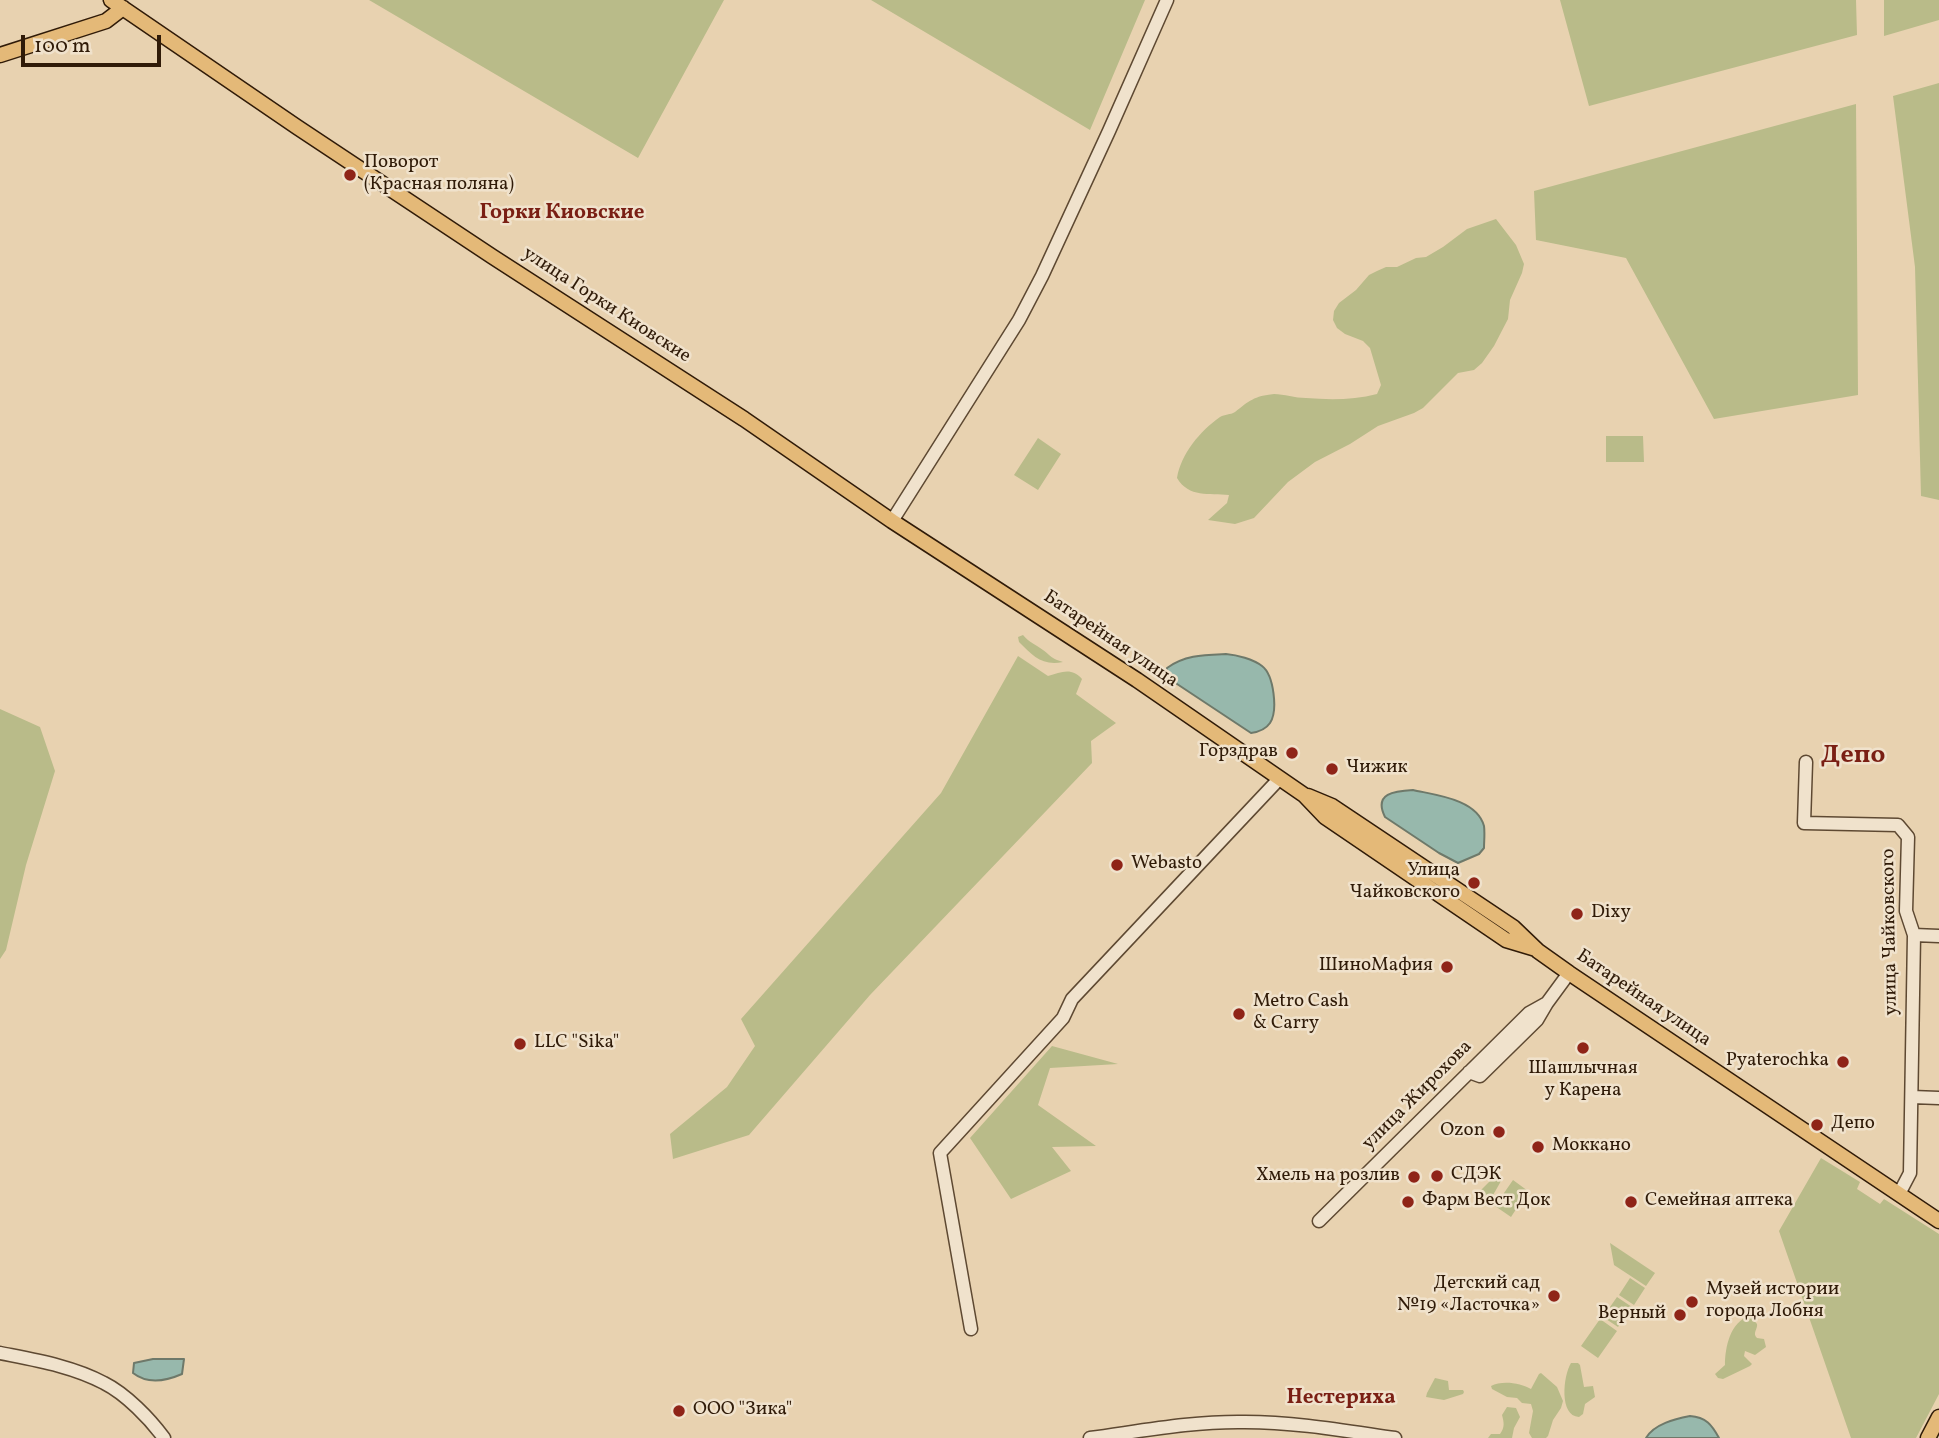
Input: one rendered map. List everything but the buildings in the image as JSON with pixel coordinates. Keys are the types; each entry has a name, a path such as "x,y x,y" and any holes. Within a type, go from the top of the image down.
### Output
{"main road":[{"name":"улица Горки Киовские","path":"117,4 390,189 744,419 892,521"},
{"path":"0,55 106,21 117,4"},
{"name":"Батарейная улица","path":"892,521 1136,680 1304,795 1332,806 1513,927 1536,949 1569,973 1939,1221"},
{"path":"1928,1438 1939,1417"}],"street":[{"path":"892,521 1019,320 1042,276 1167,0"},
{"name":"улица Чайковского","path":"1806,762 1804,823 1898,825 1908,837 1906,911 1914,935 1912,1097 1910,1173 1899,1194"},
{"path":"971,1329 940,1153 1063,1018 1072,999 1280,778"},
{"path":"1914,935 1939,936"},
{"name":"улица Жирохова","path":"1319,1221 1474,1074 1536,1020 1569,973"},
{"path":"1912,1097 1939,1098"},
{"path":"0,1353 77,1371 107,1384 137,1408 164,1438"},
{"path":"1090,1438 1191,1423 1245,1422 1294,1424 1395,1438"}],"green space":[{"path":"369,0 724,0 638,158"},
{"path":"871,0 1145,0 1090,130"},
{"path":"1560,0 1856,0 1857,35 1589,106"},
{"path":"1884,0 1939,0 1939,20 1884,36"},
{"path":"1939,83 1939,500 1921,496 1915,267 1893,96"},
{"path":"1856,104 1858,395 1714,419 1626,258 1536,240 1534,191"},
{"path":"1496,219 1516,245 1524,264 1510,300 1508,319 1482,363 1474,370 1458,373 1423,408 1378,426 1315,462 1288,482 1254,518 1235,524 1208,520 1227,503 1229,495 1193,492 1177,478 1187,452 1205,429 1220,417 1235,412 1261,396 1278,394 1333,399 1377,394 1381,385 1370,348 1363,341 1337,328 1333,320 1339,303 1369,275 1386,267 1397,267 1416,258 1426,257 1467,229"},
{"path":"1606,436 1643,436 1644,462 1606,462"},
{"path":"1038,438 1061,454 1038,490 1014,475"},
{"path":"1023,635 1056,660 1063,662 1049,663 1034,656 1019,642 1018,637"},
{"path":"1018,656 1048,676 1066,672 1078,675 1082,679 1076,694 1116,723 1091,741 1092,763 870,995 749,1135 673,1159 670,1134 727,1087 755,1046 741,1019 941,793"},
{"path":"0,709 40,727 55,771 26,865 6,950 0,959"},
{"path":"1052,1046 1118,1064 1050,1068 1038,1105 1096,1146 1052,1147 1071,1171 1011,1199 970,1138"},
{"path":"1821,1158 1860,1182 1857,1189 1880,1204 1884,1199 1939,1234 1939,1394 1916,1438 1851,1438 1779,1231"},
{"path":"1494,1177 1501,1181 1488,1204 1473,1198"},
{"path":"1513,1180 1528,1191 1511,1217 1495,1206"},
{"path":"1610,1243 1655,1273 1646,1286 1614,1265"},
{"path":"1630,1278 1645,1288 1634,1305 1619,1295"},
{"path":"1617,1297 1632,1307 1618,1327 1603,1317"},
{"path":"1750,1316 1757,1324 1757,1338 1764,1339 1766,1347 1755,1355 1745,1351 1744,1356 1752,1364 1750,1366 1723,1379 1718,1378 1715,1374 1725,1365 1733,1329"},
{"path":"1600,1319 1617,1331 1598,1358 1581,1346"},
{"path":"1571,1363 1580,1365 1584,1387 1593,1386 1595,1397 1585,1404 1583,1414 1579,1417 1568,1410 1564,1394"},
{"path":"1541,1373 1557,1387 1563,1401 1548,1436 1532,1438 1529,1433 1533,1411 1531,1404 1507,1397 1491,1386 1511,1383 1531,1389"},
{"path":"1435,1378 1448,1381 1449,1390 1463,1390 1463,1394 1444,1400 1426,1397"},
{"path":"1507,1407 1516,1408 1520,1417 1512,1438 1488,1438 1491,1434 1502,1432 1502,1415"}],"water":[{"path":"1226,654 1245,658 1262,666 1269,677 1274,693 1274,710 1270,723 1262,730 1251,733 1166,675 1167,668 1181,660 1202,655"},
{"path":"1413,790 1443,796 1473,810 1484,826 1484,848 1479,854 1458,863 1385,817 1382,809 1384,798 1399,791"},
{"path":"153,1359 184,1359 182,1374 157,1380 144,1379 133,1373 134,1363"},
{"path":"1690,1416 1708,1422 1719,1438 1646,1438 1659,1426"}],"place":[{"name":"Поворот (Красная поляна)","path":"350,175"},
{"name":"Горздрав","path":"1292,753"},
{"name":"Чижик","path":"1332,769"},
{"name":"Webasto","path":"1117,865"},
{"name":"Улица Чайковского","path":"1474,883"},
{"name":"Dixy","path":"1577,914"},
{"name":"ШиноМафия","path":"1447,967"},
{"name":"Metro Cash & Carry","path":"1239,1014"},
{"name":"LLC \"Sika\"","path":"520,1044"},
{"name":"Шашлычная у Карена","path":"1583,1048"},
{"name":"Pyaterochka","path":"1843,1062"},
{"name":"Депо","path":"1817,1125"},
{"name":"Ozon","path":"1499,1132"},
{"name":"Моккано","path":"1538,1147"},
{"name":"СДЭК","path":"1437,1176"},
{"name":"Хмель на розлив","path":"1414,1177"},
{"name":"Фарм Вест Док","path":"1408,1202"},
{"name":"Семейная аптека","path":"1631,1202"},
{"name":"Детский сад №19 «Ласточка»","path":"1554,1296"},
{"name":"Музей истории города Лобня","path":"1692,1302"},
{"name":"Верный","path":"1680,1315"},
{"name":"ООО \"Зика\"","path":"679,1411"}],"district":[{"name":"Горки Киовские","path":"562,214"},
{"name":"Депо","path":"1853,757"},
{"name":"Нестериха","path":"1341,1399"}]}
